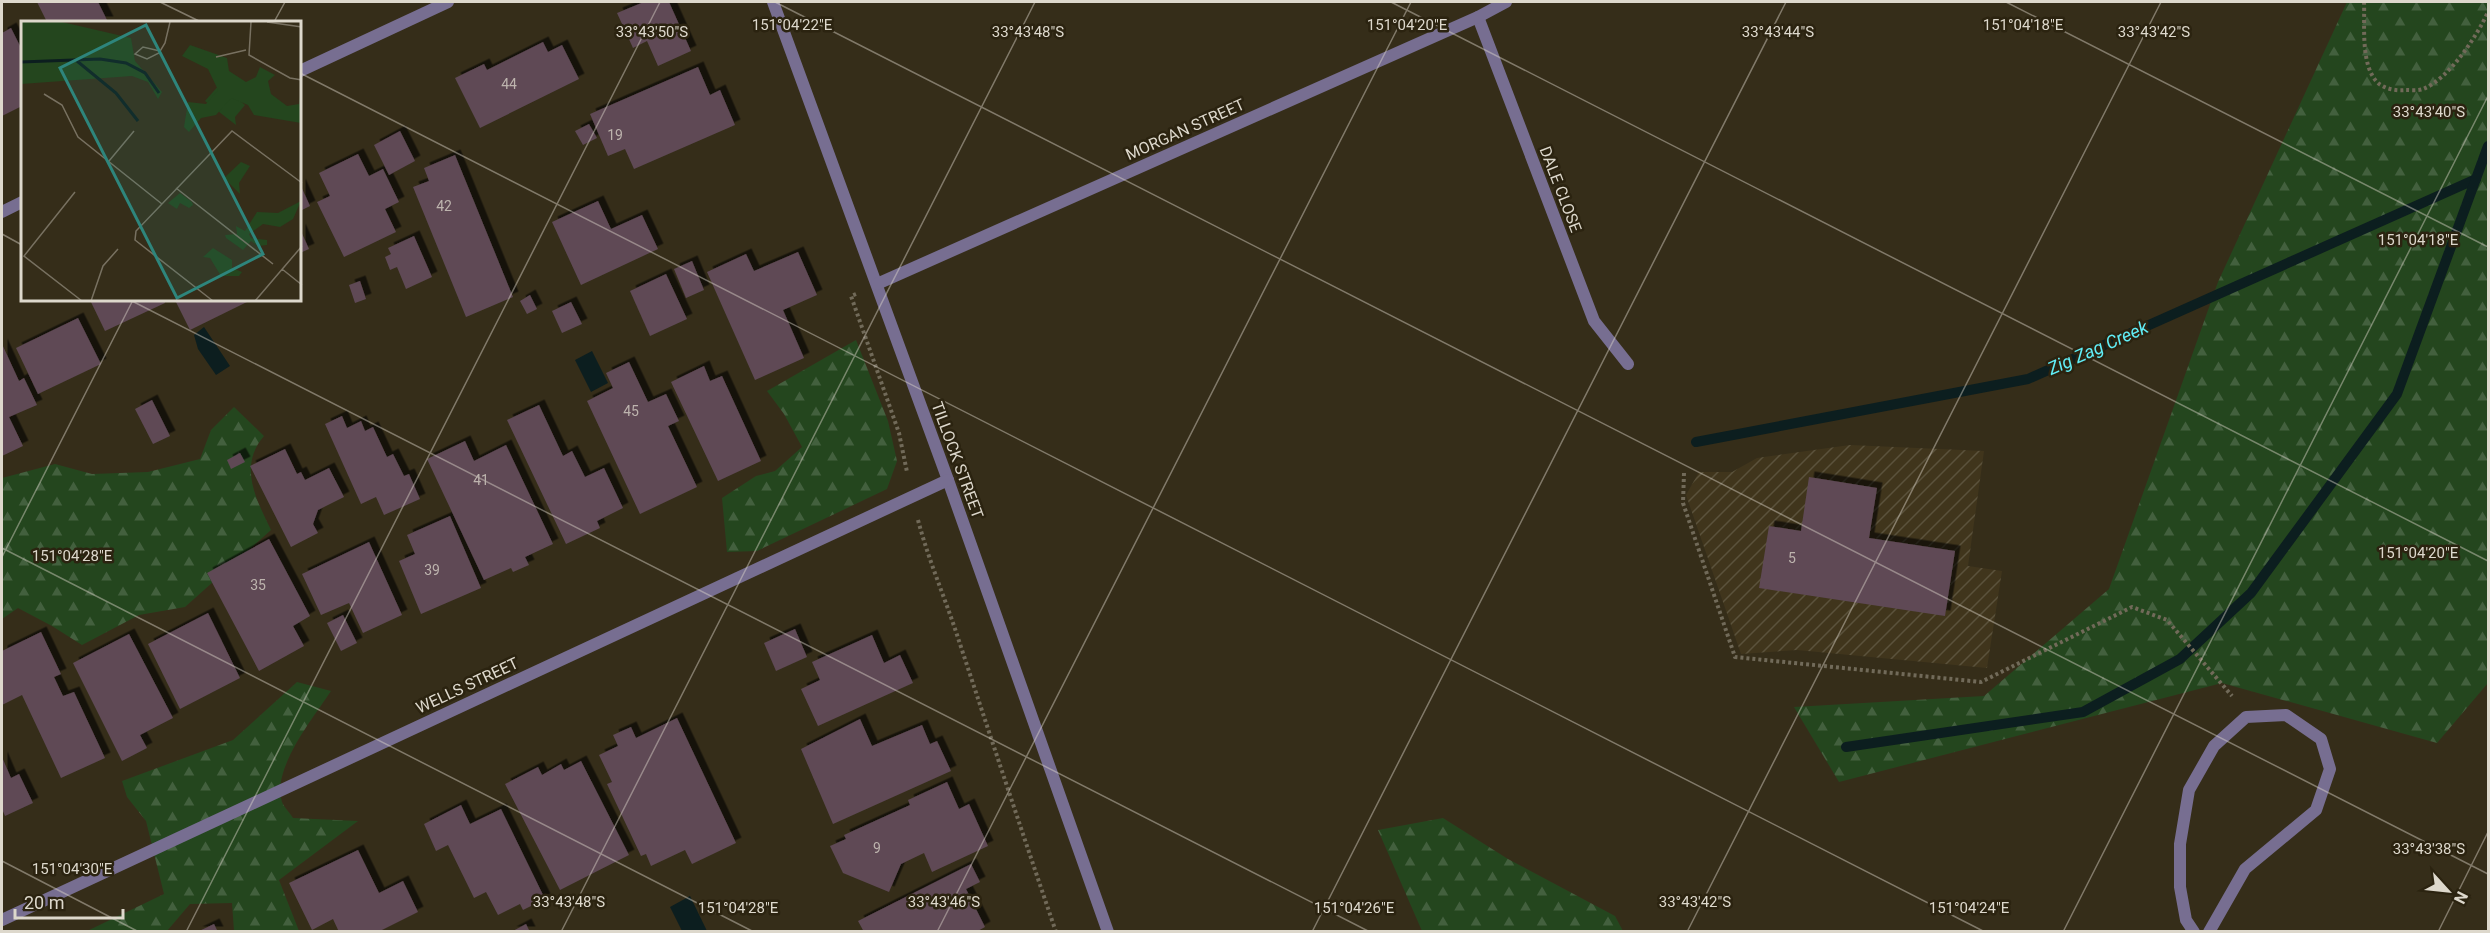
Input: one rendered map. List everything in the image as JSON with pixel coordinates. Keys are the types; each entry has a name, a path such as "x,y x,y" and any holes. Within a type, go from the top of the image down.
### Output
{"street":[{"path":"302,70 448,2"},
{"name":"TILLOCK STREET","path":"773,2 948,480 1108,932"},
{"name":"MORGAN STREET","path":"876,284 1478,17 1506,2"},
{"name":"DALE CLOSE","path":"1478,17 1594,321 1628,364"},
{"path":"2,212 21,202"},
{"name":"WELLS STREET","path":"2,920 948,480"},
{"path":"2194,932 2186,920 2180,887 2180,844 2189,789 2214,746 2246,717 2286,715 2321,739 2330,769 2316,810 2245,869 2209,932"}],"path":[{"path":"2364,2 2368,64 2378,83 2395,91 2422,90 2443,76 2478,34 2488,12"},
{"path":"851,296 899,433 911,496 930,564 958,638 1056,932"},
{"path":"1684,472 1683,503 1735,657 1982,682 2132,607 2167,620 2222,683"}],"shaded area":[{"path":"204,327 230,366 216,375 198,349 194,335"},
{"path":"592,351 608,383 591,392 575,360"},
{"path":"1850,445 1984,451 1968,566 2002,571 1987,668 1797,650 1741,654 1686,495 1699,472 1732,472 1757,458"},
{"path":"690,896 707,931 682,931 670,907"}],"green space":[{"path":"2347,2 2488,2 2488,683 2437,743 2222,683 1839,782 1794,707 1984,696 2109,589 2218,282"},
{"path":"856,340 888,421 897,461 887,489 757,551 727,552 722,498 756,476 775,471 802,447 784,414 767,391"},
{"path":"234,407 264,436 256,447 251,471 255,495 271,530 185,607 139,615 82,645 18,608 2,619 2,478 55,464 92,474 148,472 200,459 211,430"},
{"path":"297,682 331,691 288,759 280,789 282,802 293,818 358,821 279,880 299,931 234,931 232,903 190,904 167,931 85,932 164,894 146,821 127,797 122,781 233,740"},
{"path":"1443,818 1508,859 1615,916 1623,931 1422,931 1378,830"}],"building":[{"path":"37,2 98,2 108,21 46,21"},
{"path":"644,2 669,2 691,51 658,66 647,41 633,48 617,13"},
{"path":"11,28 21,48 21,106 2,116 2,33"},
{"path":"543,42 548,52 562,45 579,79 480,128 455,78 484,64 487,70"},
{"path":"698,67 710,95 720,90 735,125 634,169 625,149 608,156 590,114"},
{"path":"589,124 597,138 583,145 575,131"},
{"path":"400,131 415,161 389,175 374,145"},
{"path":"358,154 369,176 383,169 399,202 385,209 396,232 344,257 317,202 330,196 319,173"},
{"path":"455,155 513,297 466,317 413,187 429,181 424,168"},
{"path":"302,188 310,206 302,210"},
{"path":"598,201 611,229 642,215 658,249 581,285 552,222"},
{"path":"302,233 309,249 302,252"},
{"path":"414,236 432,277 406,289 397,267 390,270 385,257 391,254 388,248"},
{"path":"798,252 817,295 783,310 804,358 755,380 707,272 746,254 754,271"},
{"path":"692,261 704,290 686,298 674,269"},
{"path":"666,274 687,319 650,336 630,291"},
{"path":"360,281 366,299 355,303 349,285"},
{"path":"530,295 537,309 527,314 520,301"},
{"path":"91,302 165,302 165,303 105,331"},
{"path":"176,302 247,302 190,330"},
{"path":"571,302 582,324 562,333 552,311"},
{"path":"78,318 101,364 38,394 16,348"},
{"path":"2,344 19,381 24,378 37,405 9,417 23,446 2,456"},
{"path":"629,362 648,402 666,394 679,421 668,426 697,487 640,514 587,401 613,388 606,373"},
{"path":"704,366 710,381 722,376 761,461 718,481 671,382"},
{"path":"152,400 170,436 153,444 135,409"},
{"path":"539,405 563,456 572,451 585,477 604,468 623,508 597,521 600,528 566,544 507,420"},
{"path":"342,416 347,428 361,421 365,431 373,427 387,457 393,454 404,476 409,474 420,499 384,515 376,497 361,504 325,424"},
{"path":"465,441 474,461 506,445 553,544 525,557 529,565 513,572 511,568 484,580 427,459"},
{"path":"285,449 297,474 301,472 305,480 329,468 344,497 318,510 313,524 318,533 291,547 250,466"},
{"path":"240,453 245,462 231,469 227,460"},
{"path":"1809,477 1877,488 1869,538 1955,551 1945,616 1759,588 1769,526 1801,531"},
{"path":"450,516 481,588 421,614 399,561 415,554 407,535"},
{"path":"269,539 310,616 293,626 304,646 259,671 207,573"},
{"path":"369,542 402,615 363,633 349,603 321,615 302,574"},
{"path":"208,613 240,678 180,709 148,644"},
{"path":"343,615 357,643 341,651 327,623"},
{"path":"795,629 807,657 776,671 764,643"},
{"path":"41,632 61,674 54,677 63,696 74,692 105,758 61,778 22,695 2,705 2,651"},
{"path":"129,634 173,718 140,735 147,748 122,761 73,663"},
{"path":"872,635 884,663 900,655 913,683 818,726 801,689 820,680 812,662"},
{"path":"677,718 736,843 692,864 685,850 651,866 646,854 641,856 607,784 612,782 599,755 618,746 613,735 631,727 636,738"},
{"path":"860,719 872,746 922,725 930,744 937,741 951,771 833,824 801,749"},
{"path":"2,757 11,778 19,774 33,803 5,816 2,809"},
{"path":"581,761 629,855 560,890 505,784 538,767 542,775 561,764 564,770"},
{"path":"947,782 959,809 969,804 988,846 932,872 924,853 901,864 889,892 843,873 830,846 846,839 844,835 910,805 908,800"},
{"path":"461,805 470,824 501,809 545,899 523,910 520,904 498,915 486,892 474,898 448,845 436,851 424,824"},
{"path":"358,850 379,893 403,881 418,912 378,932 339,932 333,919 312,930 289,883"},
{"path":"971,864 980,882 966,889 985,927 976,932 864,932 858,921"},
{"path":"214,924 218,932 197,932"},
{"path":"526,924 530,932 511,932"}],"waterway":[{"name":"Zig Zag Creek","path":"1846,747 2083,712 2180,659 2251,593 2397,394 2488,146"},
{"name":"Zig Zag Creek","path":"1696,442 2028,379 2476,179"}]}
